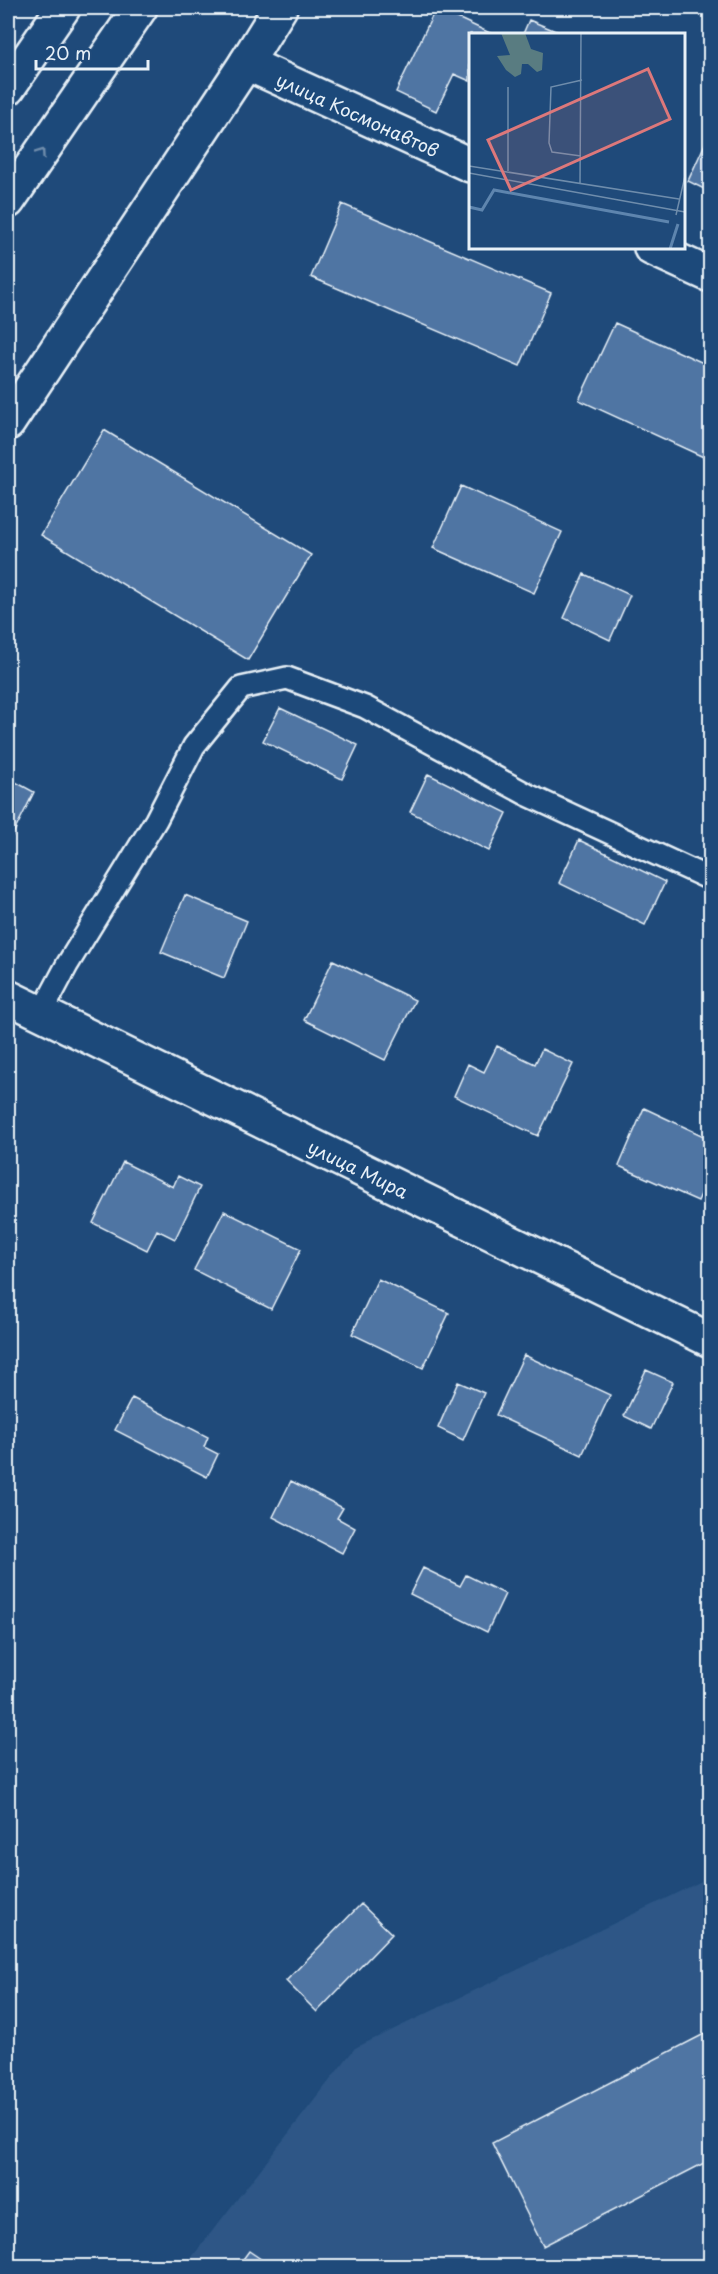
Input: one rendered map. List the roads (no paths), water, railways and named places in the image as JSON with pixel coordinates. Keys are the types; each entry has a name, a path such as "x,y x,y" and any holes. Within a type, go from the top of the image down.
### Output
{"main road":[{"path":"8,88 63,8"},
{"path":"8,201 140,8"},
{"path":"8,423 280,8"},
{"name":"улица Космонавтов","path":"246,63 469,164"},
{"path":"653,249 711,275"},
{"name":"улица Мира","path":"8,997 711,1340"}],"lane":[{"path":"41,1014 67,965 156,820 194,746 241,688 287,678 365,707 528,795 711,879"}]}
